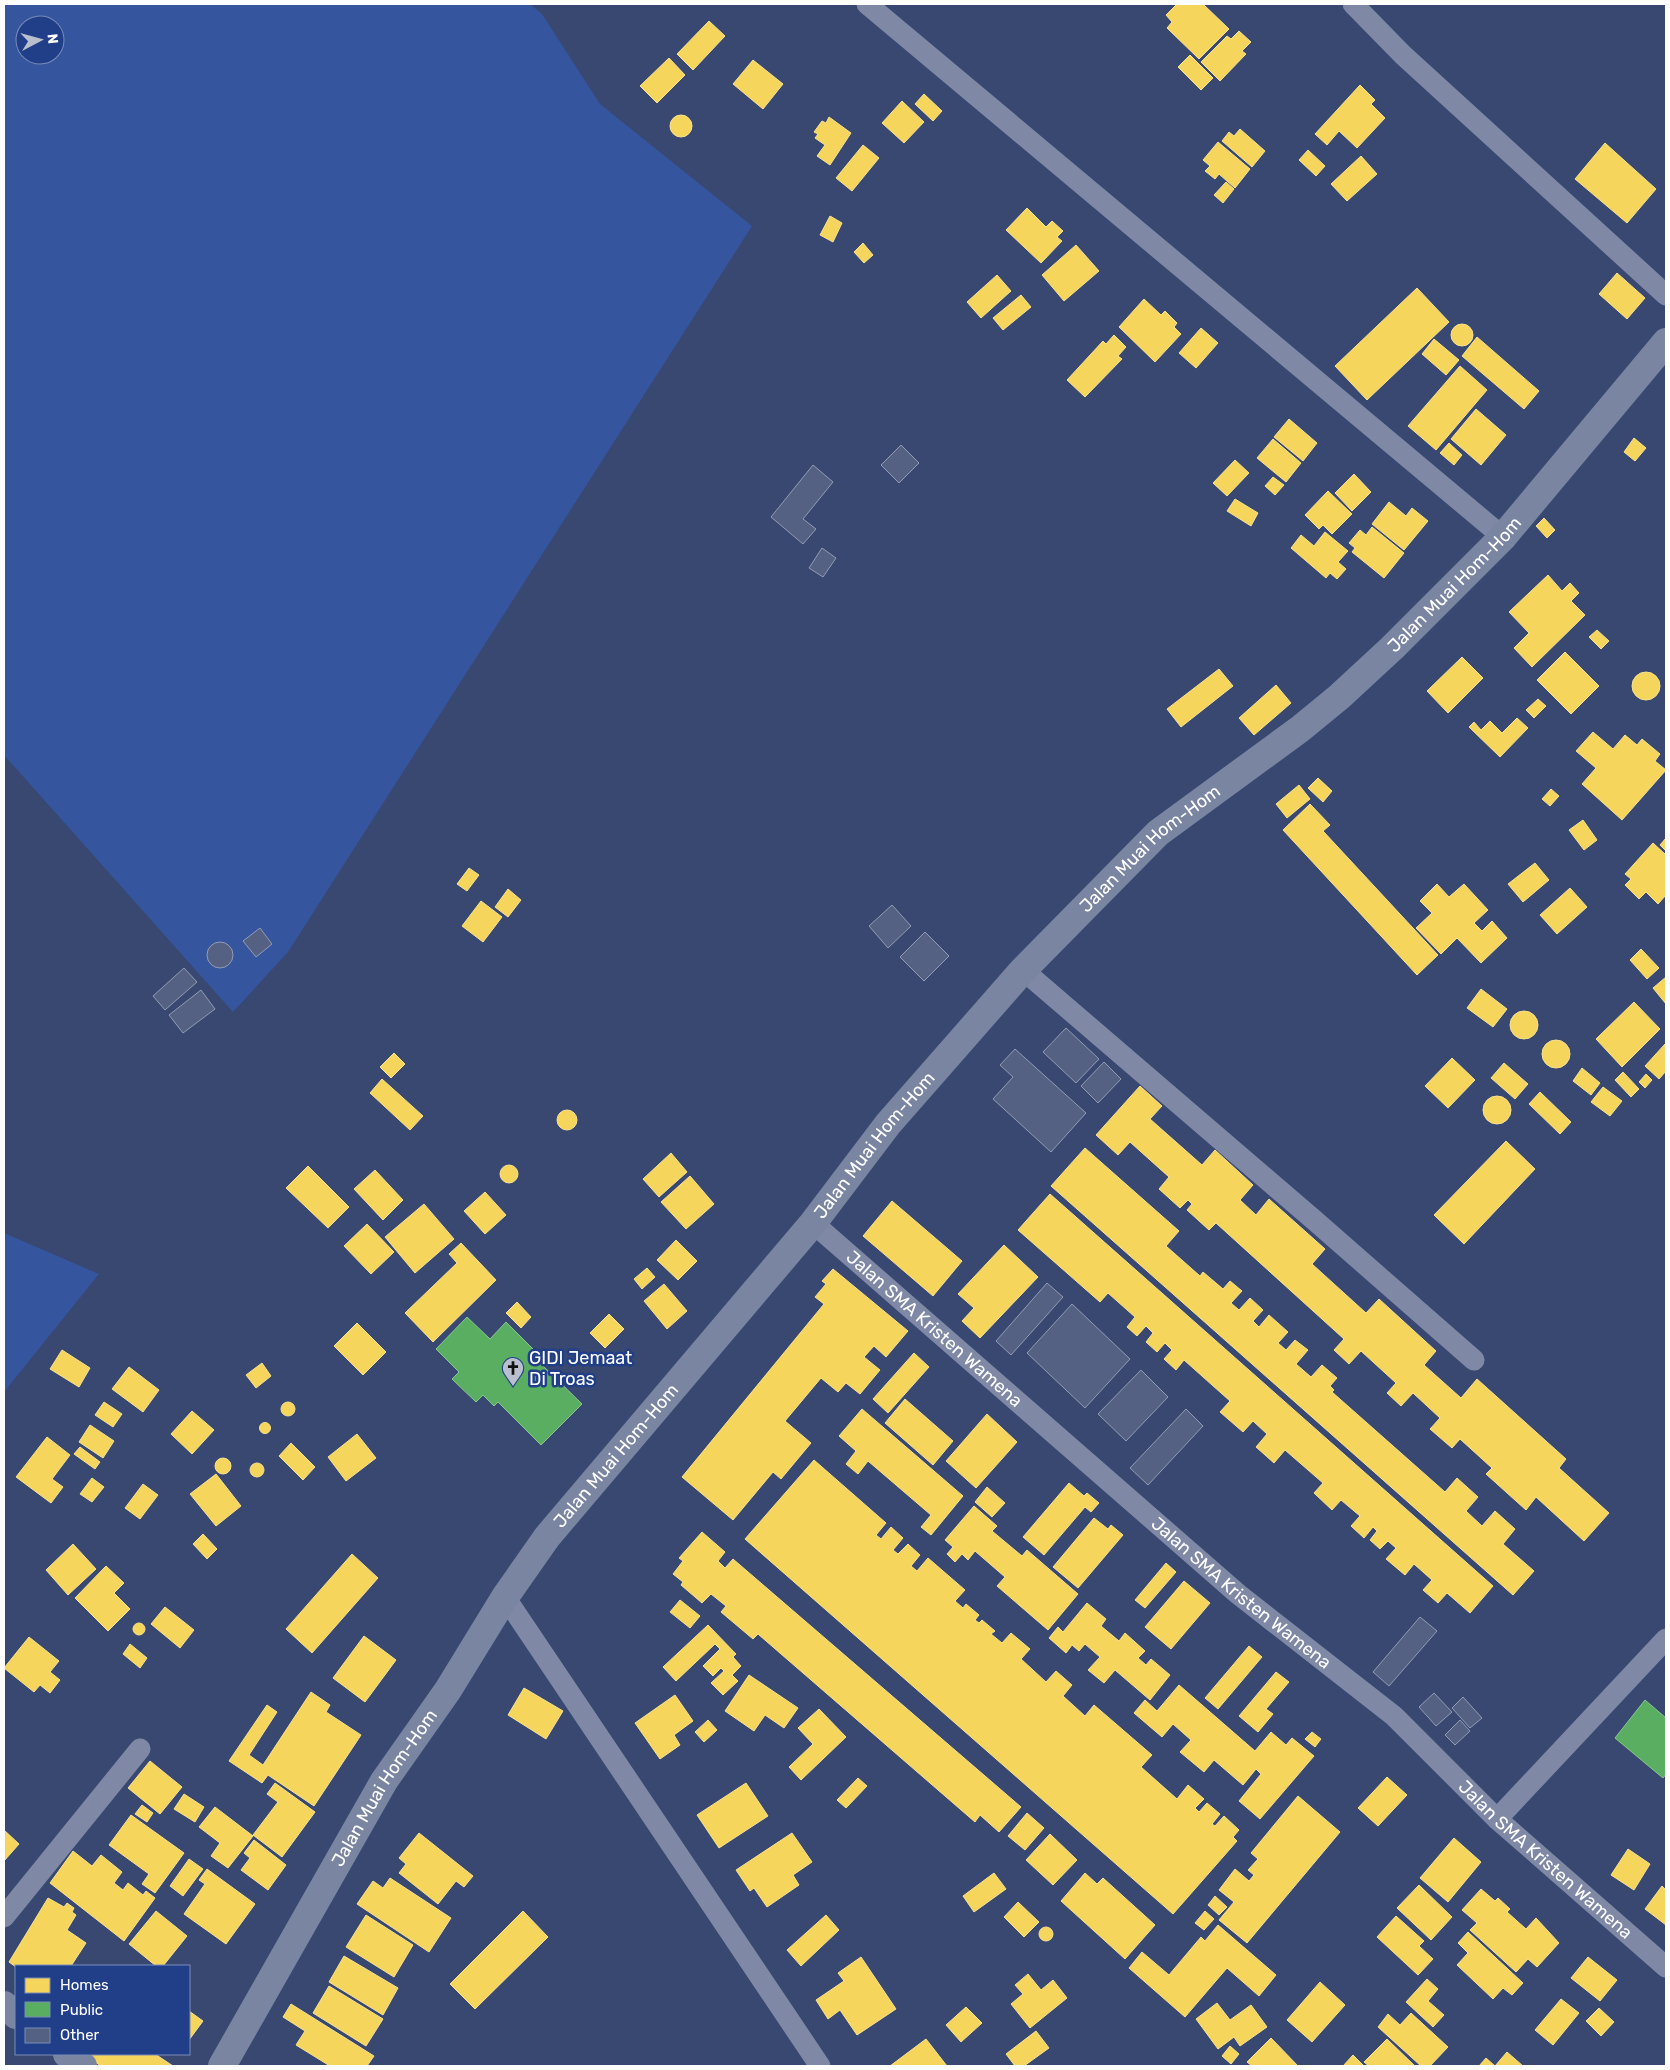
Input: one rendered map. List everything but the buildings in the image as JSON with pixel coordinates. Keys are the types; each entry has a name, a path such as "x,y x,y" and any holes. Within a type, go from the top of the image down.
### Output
{"street":[{"path":"867,4 1503,537"},
{"path":"1354,4 1403,55 1666,295"},
{"name":"Jalan Muai Hom-Hom","path":"222,2066 384,1781 448,1690 505,1597 547,1537 812,1222 888,1124 1023,970 1158,833 1300,729 1339,697 1392,648 1503,537 1666,342"},
{"path":"1023,970 1314,1219 1474,1360"},
{"name":"Jalan SMA Kristen Wamena","path":"812,1222 1238,1594 1394,1716 1497,1819 1666,1967"},
{"path":"505,1597 820,2066"},
{"path":"1497,1819 1666,1639"},
{"path":"4,1917 140,1749"},
{"path":"4,2005 15,2014"},
{"path":"68,2055 84,2066"}],"shaded area":[{"path":"4,4 530,4 542,14 600,104 752,226 288,952 233,1012 4,755"},
{"path":"4,1233 99,1274 4,1392"}],"place":[{"name":"GIDI Jemaat Di Troas","path":"513,1387"}]}
